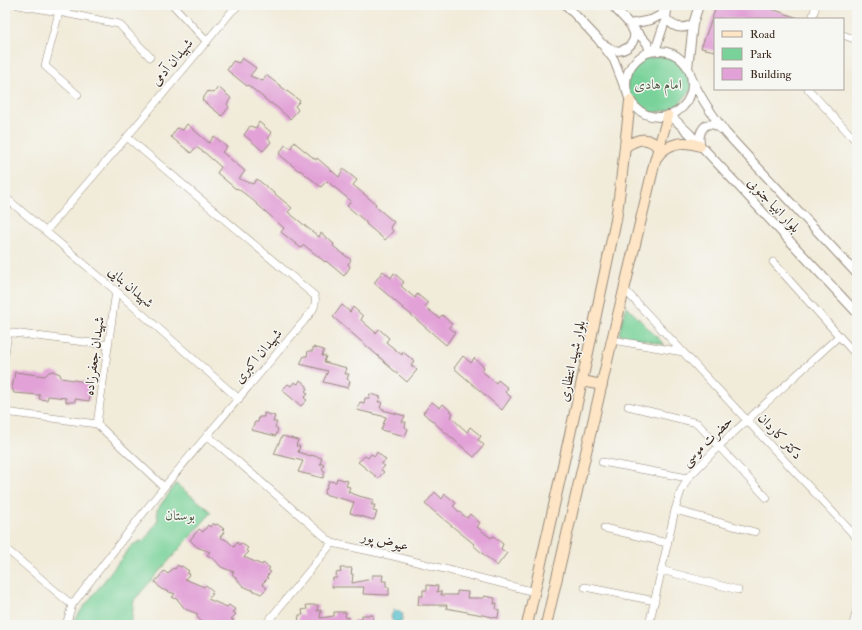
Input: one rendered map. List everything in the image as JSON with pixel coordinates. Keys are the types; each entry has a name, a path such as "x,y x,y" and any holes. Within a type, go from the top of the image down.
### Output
{"main road":[{"name":"بلوار شهید انتظاری","path":"527,625 582,381 616,220 625,147 629,96"},
{"path":"546,625 655,161 669,115"},
{"path":"625,147 636,140 645,140 653,142 659,148"},
{"path":"655,161 665,148 675,144 692,143 700,146"},
{"path":"582,381 602,385"}],"street":[{"path":"18,5 59,8 119,24 150,57"},
{"path":"173,5 206,42"},
{"name":"شهیدان آدمی","path":"46,231 239,5"},
{"path":"566,5 598,39 614,60 629,96 637,108 645,114 655,116 669,115 683,107 689,99 692,89 692,79 688,68 679,57 666,51 653,51 642,54 628,71 626,81 629,96"},
{"path":"612,5 653,51"},
{"path":"688,68 693,24 699,5"},
{"path":"812,18 816,5"},
{"path":"630,24 651,20 661,15 668,6"},
{"path":"653,51 666,18 668,6"},
{"path":"59,8 45,66 78,95"},
{"path":"666,18 673,25 678,27 683,28 693,24"},
{"path":"598,39 612,49 618,51 623,50 634,40 634,33 630,24"},
{"path":"844,35 857,40"},
{"name":"بلوار انبیا جنوبی","path":"692,79 707,108 726,134 857,274"},
{"path":"809,90 857,142"},
{"name":"بلوار انبیا جنوبی","path":"669,115 857,313"},
{"path":"700,146 700,135 706,126 715,124 726,134"},
{"name":"شهیدان اکبری","path":"66,625 72,605 164,487 311,312 316,302 315,296 127,137"},
{"name":"شهیدان بنایی","path":"5,196 239,399"},
{"path":"773,262 857,356"},
{"name":"دکتر کاردان","path":"625,290 857,538"},
{"name":"شهیدان جعفرزاده","path":"97,424 116,291"},
{"path":"5,354 6,332 108,345"},
{"name":"حضرت موسی","path":"649,625 675,510 681,491 688,478 719,446 839,336"},
{"path":"612,340 683,352"},
{"path":"628,406 697,423 766,498"},
{"path":"5,412 97,424 164,487"},
{"path":"207,435 332,543 265,625"},
{"path":"602,462 688,478"},
{"path":"675,510 755,532"},
{"path":"604,528 667,543"},
{"name":"عیوض پور","path":"332,543 393,556 535,592"},
{"path":"5,548 72,605"},
{"path":"661,570 738,590"},
{"path":"585,587 655,601"},
{"path":"853,625 857,608"}],"green space":[{"name":"امام هادی","path":"661,55 683,62 692,79 692,89 678,105 669,110 645,114 630,101 627,92 628,71 647,57"},
{"path":"626,306 665,345 619,334"},
{"name":"بوستان","path":"176,484 212,512 134,600 131,625 72,625 73,621 132,545 145,540 158,520 157,510"}],"water":[{"path":"394,610 400,611 403,614 402,617 404,619 402,619 401,623 395,623 391,619 391,615"}],"building":[{"path":"717,5 760,5 798,18 714,18 714,51 701,48"},
{"path":"242,58 256,68 250,76 263,81 266,75 300,101 295,106 298,110 290,119 227,70 233,61 239,63"},
{"path":"218,87 231,98 227,104 229,107 222,116 202,100 208,91 214,93"},
{"path":"259,122 272,133 268,138 271,142 263,151 244,135 250,126 256,128"},
{"path":"187,124 209,143 214,136 227,147 222,152 245,171 239,179 253,184 257,179 292,208 288,212 319,237 321,233 334,244 333,246 351,260 348,264 350,267 344,276 304,245 301,248 281,232 284,228 249,197 237,188 236,189 217,173 221,167 205,153 196,147 191,153 171,137 177,128 183,130"},
{"path":"294,142 316,160 317,158 339,177 343,169 357,180 353,185 376,204 375,206 394,222 390,227 393,231 385,240 347,206 351,201 327,181 321,187 279,154 285,145 291,148"},
{"path":"383,271 391,278 394,273 404,282 401,286 415,298 417,294 428,303 425,307 439,318 442,315 452,324 449,327 455,332 446,345 374,283"},
{"path":"342,305 350,312 353,307 363,316 361,320 376,333 379,329 389,338 386,342 402,355 403,352 414,361 411,365 417,370 407,382 333,317"},
{"path":"313,347 324,350 322,356 326,356 324,362 347,368 345,374 349,374 347,379 350,381 348,388 323,382 328,371 300,364 304,356 307,356 308,351 313,351"},
{"path":"463,356 471,363 474,358 484,367 482,371 496,383 498,380 508,388 505,392 511,397 502,410 454,368"},
{"path":"53,371 60,374 61,378 92,383 89,401 75,399 75,402 66,402 66,398 48,396 47,400 39,399 40,395 14,393 12,388 15,372 45,376 49,372"},
{"path":"300,380 307,386 305,391 308,394 304,398 307,400 301,406 282,390 288,384 291,386 294,382 298,384"},
{"path":"370,394 381,397 378,402 382,402 380,408 384,409 383,410 405,416 402,422 406,422 405,427 408,429 405,436 381,430 386,417 357,410 360,402 364,403 365,398 369,398"},
{"path":"432,402 440,408 443,404 453,413 451,417 467,432 470,427 481,436 478,440 484,445 474,457 423,413"},
{"path":"264,413 275,416 273,422 277,422 275,427 278,429 276,436 251,430 255,422 258,422 259,417 264,417"},
{"path":"282,436 298,440 296,446 300,446 298,452 322,458 320,464 324,464 322,470 325,471 323,478 298,472 303,461 274,454"},
{"path":"377,452 386,460 381,464 385,466 381,470 384,472 378,478 358,462 365,456 368,458 371,454 375,456"},
{"path":"337,478 348,481 346,486 350,487 348,492 374,500 371,505 375,505 373,511 377,512 374,520 350,513 354,502 324,494 329,481 336,482"},
{"path":"435,492 442,499 445,494 456,503 453,506 457,510 467,518 470,514 480,523 477,527 491,538 493,536 503,544 501,549 507,553 497,566 473,545 474,544 425,504"},
{"path":"213,523 224,529 222,530 224,532 220,537 228,541 234,547 237,542 239,545 241,543 248,548 246,550 249,552 244,557 262,565 263,563 270,568 268,570 271,572 266,577 268,578 262,584 267,588 261,594 243,586 232,574 234,572 221,567 215,560 207,555 210,552 197,547 190,540 199,529 203,532 208,525 210,527"},
{"path":"178,565 189,571 187,573 190,574 185,579 204,587 206,585 213,591 211,593 213,594 208,599 227,607 229,605 236,610 233,612 236,614 231,619 234,620 228,625 205,625 196,616 198,614 185,609 178,600 172,597 175,594 161,589 155,582 164,571 168,574"},
{"path":"340,568 352,568 352,583 372,579 372,575 383,575 382,581 386,581 386,587 389,587 389,595 363,594 364,587 332,587 333,578 337,578 336,573 341,572"},
{"path":"427,585 438,586 437,592 441,591 441,595 457,595 457,591 468,592 467,598 484,598 484,596 495,598 494,604 497,603 496,609 499,610 498,618 446,608 447,605 418,605 419,596 423,596 423,590 427,590"},
{"path":"306,605 318,605 317,611 321,610 320,618 334,616 334,612 346,612 345,618 349,617 348,625 298,624 299,615 303,615 302,610 307,609"},
{"path":"362,615 373,615 372,625 350,625 350,622 362,619"}]}
